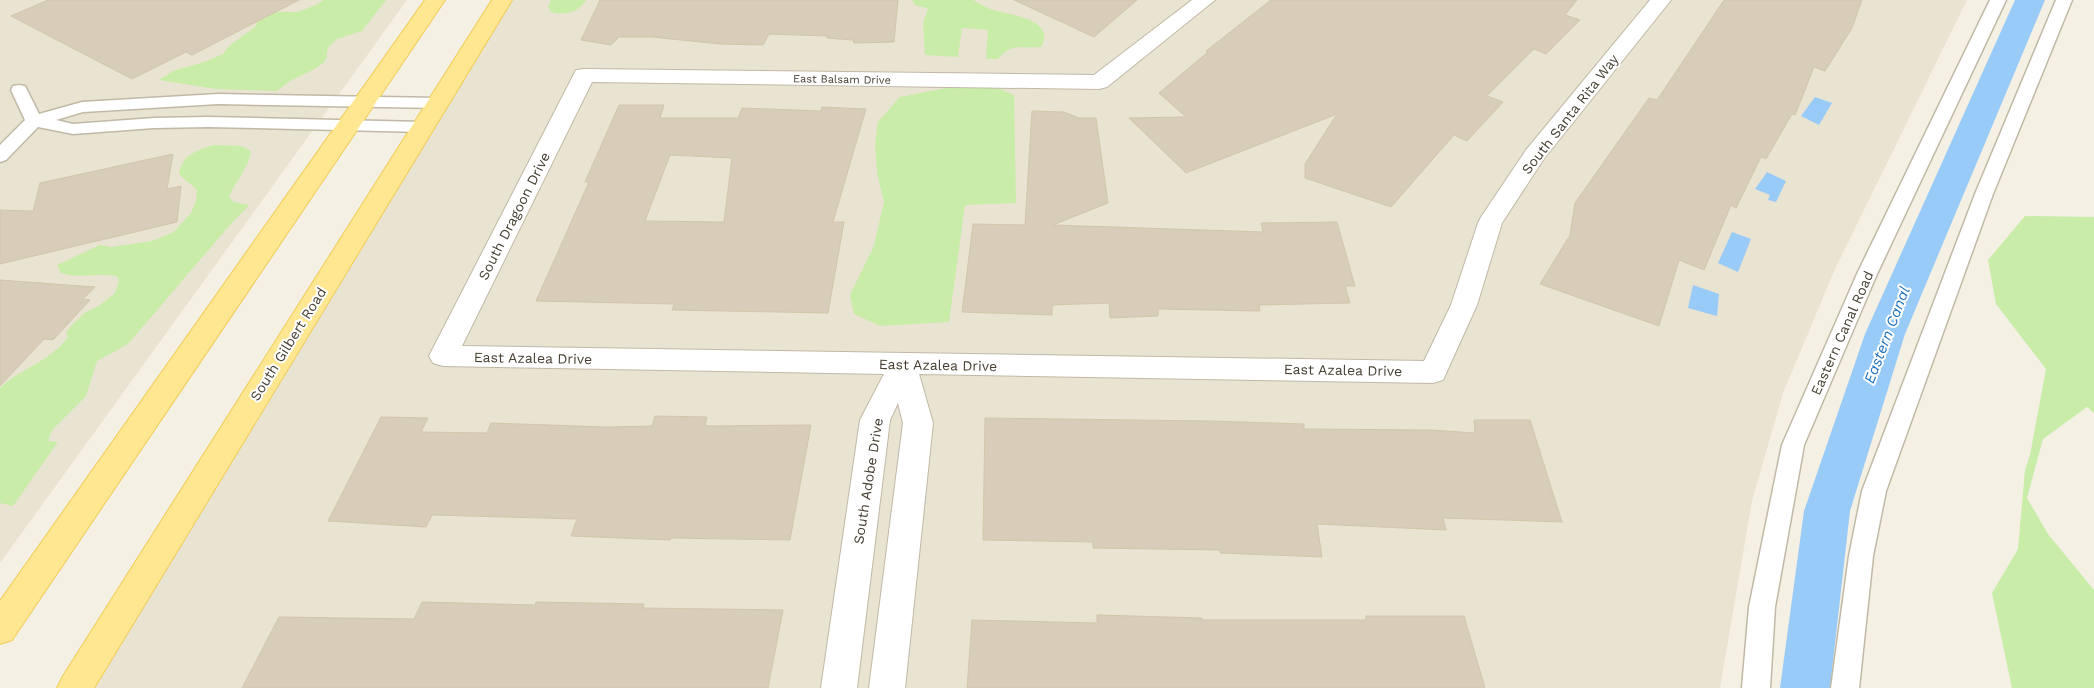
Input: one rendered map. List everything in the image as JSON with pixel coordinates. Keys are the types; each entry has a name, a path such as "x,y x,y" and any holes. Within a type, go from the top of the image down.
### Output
{"main road":[{"path":"0,629 435,0"},
{"name":"South Gilbert Road","path":"75,688 502,0"}],"street":[{"name":"East Balsam Drive","path":"584,75 1099,82 1205,0"},
{"name":"South Santa Rita Way","path":"1432,372 1464,305 1490,223 1534,155 1660,0"},
{"name":"South Dragoon Drive","path":"443,356 584,75"},
{"name":"East Azalea Drive","path":"443,356 902,365 1432,372"},
{"name":"South Adobe Drive","path":"839,688 875,420 902,365"},
{"path":"888,688 918,424 902,365"}],"lane":[{"name":"Eastern Canal Road","path":"1756,688 1762,607 1793,445 1867,274 1998,0"},
{"path":"1844,688 1861,556 1874,491 1984,194 2064,0"},
{"path":"19,90 34,121"},
{"path":"0,156 34,121 82,107 218,99 438,103"},
{"path":"34,121 73,129 199,122 423,127"}],"shaded area":[{"path":"0,0 407,0 0,563"},
{"path":"500,0 1967,0 1835,269 1783,393 1752,501 1720,688 75,688"}],"green space":[{"path":"323,0 386,0 362,31 337,39 330,45 327,57 323,63 290,81 277,91 216,89 159,80 173,71 223,54 229,46 255,27 260,17 272,12 298,12"},
{"path":"551,0 586,0 579,8 562,14 551,12 548,7"},
{"path":"912,0 973,0 990,9 1019,16 1037,24 1043,30 1044,38 1041,47 1012,48 1007,50 998,59 986,59 988,30 962,28 958,57 925,55 923,24 928,8 916,6"},
{"path":"982,81 1014,95 1016,203 965,205 949,322 880,326 854,314 850,295 874,246 884,202 877,173 875,145 878,122 900,97"},
{"path":"213,145 241,146 251,151 248,163 229,197 234,202 249,205 128,344 97,361 86,396 52,430 48,441 58,442 13,506 0,503 0,388 61,345 68,337 66,333 72,325 86,312 99,306 115,293 119,281 117,276 68,275 61,273 57,265 100,245 110,247 152,241 174,232 191,213 196,201 197,190 179,174 183,162 191,154"},
{"path":"2025,216 2094,217 2094,413 2087,407 2043,439 2027,498 2048,534 2094,590 2094,688 2012,688 1992,593 2018,549 2025,470 2030,455 2046,369 1996,304 1988,260"}],"water":[{"path":"1815,97 1832,103 1819,125 1801,116"},
{"path":"1767,172 1786,181 1776,202 1768,200 1770,195 1755,189"},
{"path":"1732,232 1751,239 1738,272 1718,263"},
{"path":"1693,285 1719,294 1717,316 1688,308"}],"building":[{"path":"48,0 299,0 192,55 186,52 132,79 11,16"},
{"path":"600,0 898,0 894,42 854,43 853,40 827,38 827,36 769,34 763,45 720,44 652,37 619,37 611,45 581,40"},
{"path":"1014,0 1137,0 1094,37"},
{"path":"1271,0 1577,0 1565,15 1580,20 1546,54 1534,49 1487,96 1503,102 1467,141 1454,135 1391,207 1305,178 1305,164 1337,114 1186,173 1129,118 1186,117 1159,93 1208,52 1206,51"},
{"path":"1724,0 1862,0 1852,28 1825,71 1814,67 1795,115 1792,114 1766,159 1761,157 1736,208 1731,205 1704,270 1679,260 1659,326 1540,284 1570,235 1575,203 1649,98 1657,100"},
{"path":"619,105 664,105 660,118 738,118 742,108 821,111 822,107 866,109 833,222 844,222 828,313 672,310 674,304 536,301 589,182 585,182","holes":["670,155 732,158 724,222 645,221"]},
{"path":"1032,111 1064,112 1079,118 1096,118 1108,203 1053,225 1263,232 1261,223 1337,222 1355,286 1345,286 1350,303 1259,305 1260,311 1158,309 1158,316 1110,318 1109,303 1052,305 1052,315 962,312 973,224 1025,225"},
{"path":"173,154 167,189 181,186 177,222 0,264 0,210 33,211 40,183"},
{"path":"0,280 95,287 83,299 90,300 53,340 44,339 0,386"},
{"path":"655,416 707,417 705,426 811,425 790,540 671,538 670,540 571,536 577,519 432,515 426,527 328,521 381,417 428,418 421,432 487,433 491,423 607,427 652,426"},
{"path":"985,418 1211,421 1304,424 1304,429 1431,430 1475,433 1474,420 1530,420 1562,522 1443,518 1446,530 1317,524 1322,557 1220,553 1220,550 1093,548 1093,542 983,540"},
{"path":"422,602 535,605 536,602 644,604 643,608 783,610 768,688 242,688 279,617 414,619"},
{"path":"1097,615 1202,618 1202,620 1366,620 1366,616 1464,616 1485,688 967,688 972,620 1097,623"}],"waterway":[{"name":"Eastern Canal","path":"1805,688 1827,511 1885,334 2030,0"}]}
